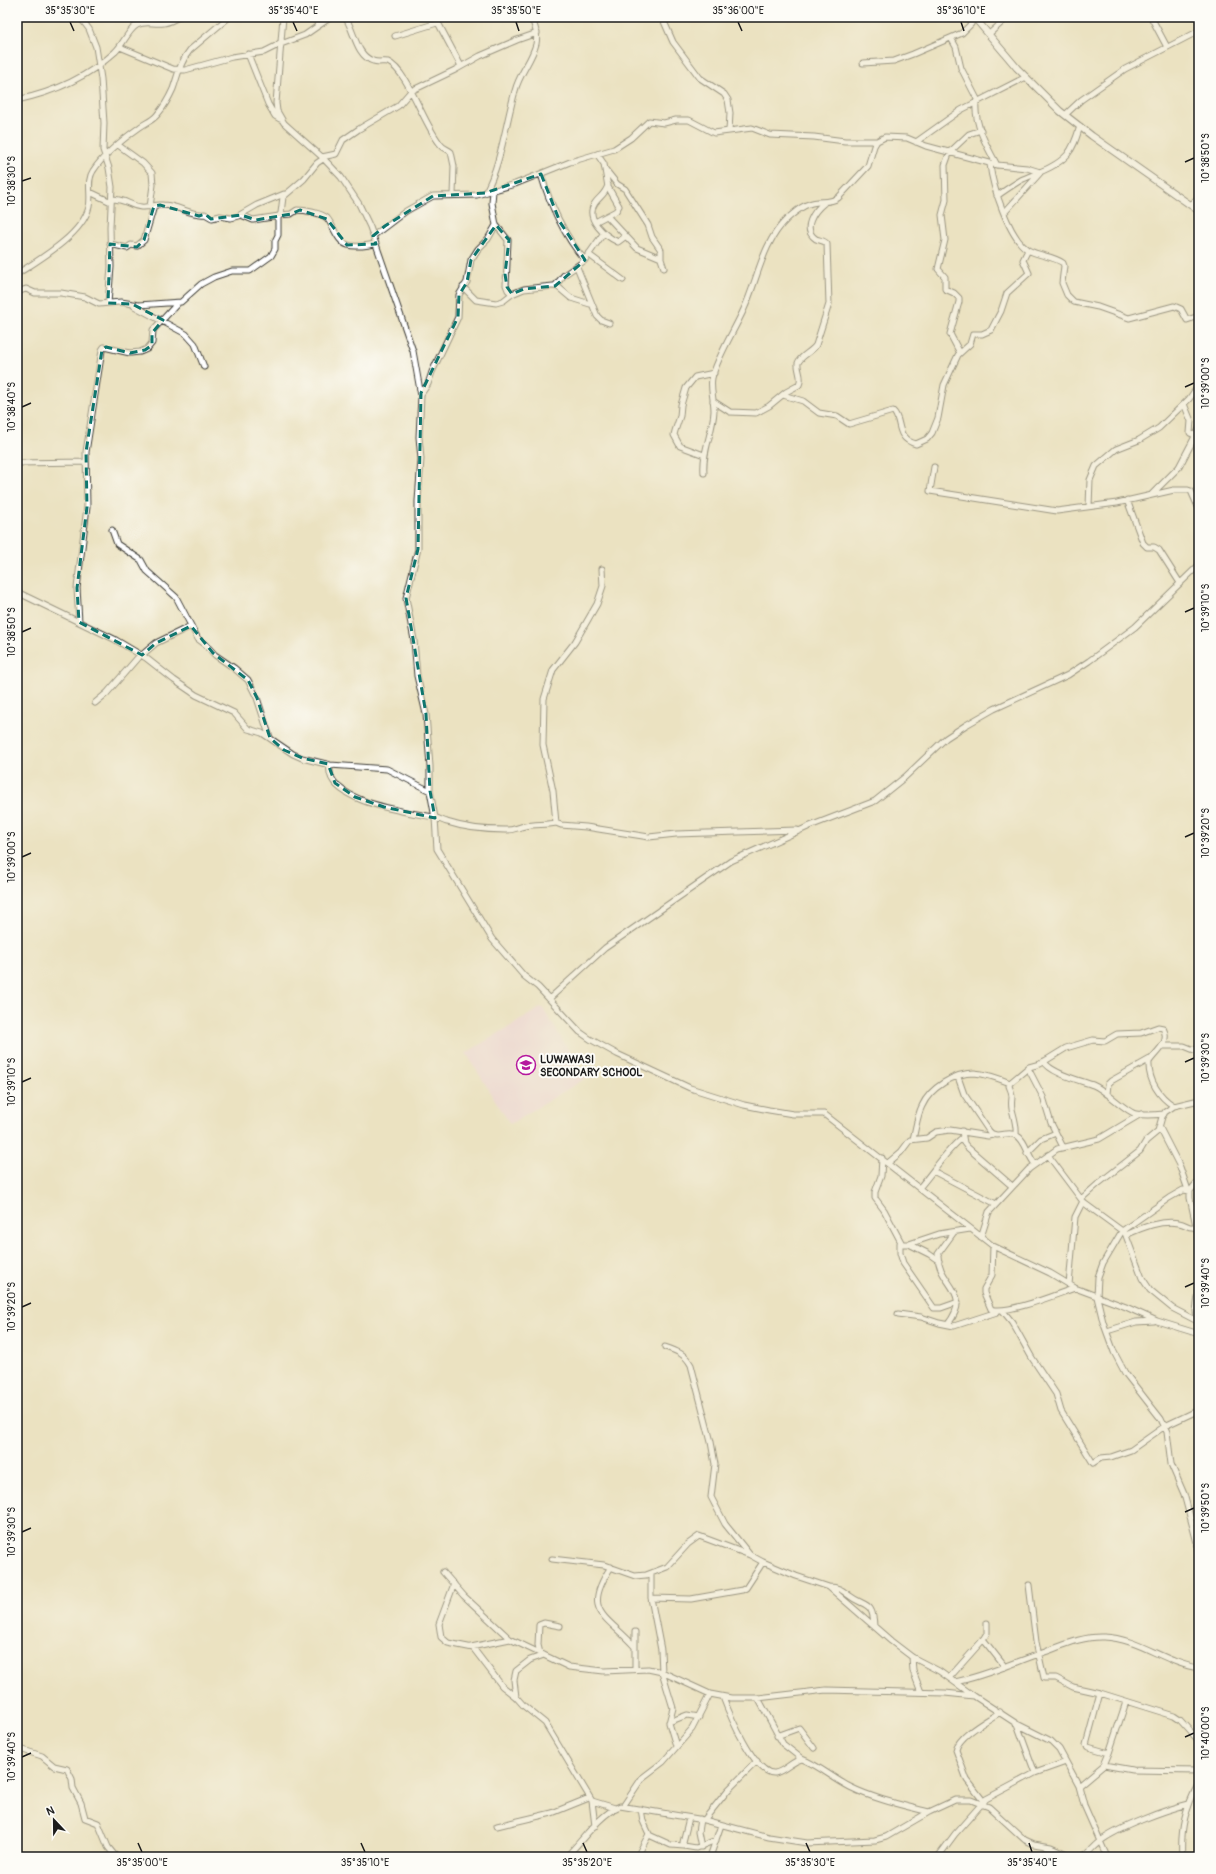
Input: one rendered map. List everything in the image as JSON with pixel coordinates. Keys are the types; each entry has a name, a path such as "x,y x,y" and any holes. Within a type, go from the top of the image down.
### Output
{"street":[{"path":"80,17 94,39 99,66 104,112 103,150 111,180 111,267 108,303"},
{"path":"17,100 54,90 80,79 99,66 120,47 135,26 146,23 164,24 178,17"},
{"path":"17,274 67,239 86,215 91,200 90,178 92,172 118,145 156,116 170,95 182,62 190,50 229,17"},
{"path":"280,119 276,103 283,17"},
{"path":"315,17 318,25"},
{"path":"120,47 139,56 179,70 196,68 232,57 270,50 281,42 304,35 331,17"},
{"path":"345,17 358,46 368,59 376,62 385,61 391,63 411,90 436,138 443,148 452,152 454,166 453,195"},
{"path":"435,17 461,66"},
{"path":"485,193 493,176 515,90 536,45 537,34 531,17"},
{"path":"662,17 673,42 700,78 724,94 728,100 730,113 729,131"},
{"path":"863,63 894,60 951,38 968,29 973,17 1026,77 1065,115 1199,211"},
{"path":"989,34 1008,17"},
{"path":"1151,17 1167,47"},
{"path":"395,36 437,23"},
{"path":"1065,115 1080,100 1125,68 1199,31"},
{"path":"90,192 111,201 124,200 138,207 168,205 198,215 205,214 212,218 220,216 231,218 241,215 257,205 285,194 304,179 323,158 336,154 343,140 398,106 411,90 480,56 517,40 537,34"},
{"path":"951,38 956,47 961,68 977,101 976,112 981,130 997,165"},
{"path":"248,54 268,104 275,116 323,158 341,177 359,204 376,244 413,351 421,394 419,437 421,459 418,501 418,549 406,598 414,640 417,676 426,714 430,766 430,791 435,818 437,849 492,939 524,976 549,999 580,1032 590,1039 675,1082 755,1108 793,1114 824,1114 993,1246 1050,1273 1075,1288 1157,1320 1199,1334"},
{"path":"916,142 943,122 977,101 1026,77"},
{"path":"373,236 406,211 427,199 437,196 485,193 493,191 570,162 614,149 634,135 649,121 664,123 676,120 689,120 714,133 752,128 770,135 814,137 846,141 878,141"},
{"path":"997,196 1019,181 1041,172 1067,155 1075,142 1080,126"},
{"path":"960,353 950,334 959,298 954,293 945,289 945,277 938,269 945,240 942,215 946,200 945,165 951,151 968,134 981,130"},
{"path":"704,473 704,455 712,422 713,401 711,388 714,373 750,296 771,241 780,227 801,208 808,204 832,202 838,198 868,166 872,149 878,141 885,137 899,137 951,151 990,164 1027,168 1041,172"},
{"path":"110,244 127,248 131,245 137,246 141,243 144,240 152,207 152,173 142,163 118,145"},
{"path":"597,154 605,169 617,184 625,189 648,225 652,237 662,253 661,258 664,268"},
{"path":"990,164 997,196 1012,230 1028,250 1063,263 1062,282 1067,295 1074,302 1098,307 1129,318 1174,306 1181,309 1187,320 1199,316"},
{"path":"596,222 619,209 619,206 608,185 605,169"},
{"path":"1004,213 1041,172"},
{"path":"541,174 546,191 560,222 578,253 584,260"},
{"path":"608,185 604,195 596,201 593,207 592,216 603,234 618,242 626,236"},
{"path":"493,191 492,203 496,225 508,239 508,263 506,278 507,287 512,294"},
{"path":"79,622 77,588 87,507 88,484 86,462 96,378 102,349 106,347 130,353 145,350 150,346 153,330 178,303 184,300 201,284 214,277 232,271 250,271 267,260 275,249 275,241 279,232 282,199 285,194"},
{"path":"1191,205 1199,197"},
{"path":"713,401 730,412 751,414 761,411 783,394 799,385 801,377 798,362 814,350 829,304 827,244 814,237 808,227 818,209 824,202"},
{"path":"241,215 253,220 291,214 297,210 318,214 327,218 341,240 347,245 356,246 376,244"},
{"path":"607,216 639,249 661,258"},
{"path":"421,394 428,384 432,372 456,321 459,312 459,295 467,282 471,260 478,249 488,239 496,225"},
{"path":"555,286 564,275 577,267 584,260 603,234"},
{"path":"783,394 803,401 819,413 837,416 849,424 893,410 896,414 899,428 904,437 914,443 919,443 932,433 938,418 942,390 960,353 970,344 973,334 986,333 994,327 1007,293 1029,273 1023,260 1028,250"},
{"path":"588,254 623,280"},
{"path":"577,267 590,304 599,318 610,323"},
{"path":"463,287 476,300 485,302 500,302 512,294 524,289 535,286 555,286 571,298 590,304"},
{"path":"17,292 26,290 40,294 61,293 88,298 99,304 122,302 132,304 178,303"},
{"path":"132,304 184,331 191,338 204,367"},
{"path":"704,455 680,446 674,435 680,416 682,398 689,383 695,377 714,373"},
{"path":"1089,506 1090,480 1096,466 1116,449 1156,431 1184,404 1199,385"},
{"path":"1184,404 1191,421 1190,433 1197,436"},
{"path":"1152,494 1179,467 1199,430"},
{"path":"17,463 86,462"},
{"path":"934,467 930,491 1053,511 1127,500 1152,494 1188,490 1191,491 1199,509"},
{"path":"1127,500 1143,543 1147,547 1157,548 1180,582"},
{"path":"112,530 117,544 141,560 146,572 176,597 198,639 213,653 248,680 258,698 270,738"},
{"path":"549,999 605,948 716,871 746,854 800,830 875,800 905,776 946,738 966,725 994,709 1068,675 1136,627 1180,582 1199,565"},
{"path":"556,823 553,791 543,745 544,699 553,670 575,642 596,604 603,586 602,569"},
{"path":"17,592 114,639 154,663 174,680 192,692 234,713 248,729 259,732 270,738 284,750 302,758 330,765 387,769 430,791"},
{"path":"95,703 107,693 141,655 156,643 191,626"},
{"path":"330,765 331,776 335,783 341,790 355,797 384,807 460,825 506,830 527,825 556,823 561,825 655,837 676,834 800,830"},
{"path":"1010,1083 1028,1068 1044,1061 1066,1048 1096,1039 1103,1042 1117,1034 1146,1032 1158,1027 1163,1028 1165,1033 1163,1046 1151,1059 1111,1081 1108,1084 1107,1094"},
{"path":"1163,1046 1184,1046 1194,1050 1199,1048"},
{"path":"1151,1059 1149,1062 1149,1070 1155,1089 1167,1102 1174,1106"},
{"path":"1044,1061 1049,1068 1080,1082 1093,1085 1131,1112 1141,1114 1164,1114"},
{"path":"1028,1068 1043,1097 1056,1133 1063,1147"},
{"path":"914,1139 920,1112 925,1100 938,1087 958,1077 972,1073 983,1074 1010,1083"},
{"path":"958,1077 964,1094 984,1126 993,1135"},
{"path":"1010,1083 1009,1086 1013,1095 1012,1108 1016,1124 1016,1135"},
{"path":"1069,1285 1075,1217 1082,1200 1099,1183 1132,1159 1140,1151 1146,1141 1160,1128 1164,1114 1174,1106 1199,1100"},
{"path":"981,1237 986,1218 996,1204 1012,1186 1036,1164 1048,1155 1063,1147 1099,1139 1141,1114"},
{"path":"1160,1128 1180,1167 1189,1190 1199,1239"},
{"path":"888,1163 901,1152 908,1142 914,1139 927,1138 941,1131 962,1131 988,1136 1016,1135 1025,1144 1027,1153 1036,1164"},
{"path":"962,1131 962,1138 967,1147 1012,1186"},
{"path":"1027,1153 1041,1139 1056,1133"},
{"path":"919,1188 934,1171 946,1152 962,1138"},
{"path":"1048,1155 1082,1200 1124,1233 1142,1278 1150,1290 1172,1308 1198,1322"},
{"path":"882,1158 881,1176 875,1198 884,1210 900,1242 900,1253 903,1263 934,1308 941,1308 958,1302"},
{"path":"934,1171 996,1204"},
{"path":"1199,1180 1189,1190 1183,1190 1168,1198 1124,1233 1102,1263 1098,1277 1097,1297 1114,1352 1125,1372 1165,1426 1169,1438 1171,1464 1184,1494 1199,1550"},
{"path":"1192,1208 1199,1209"},
{"path":"1124,1233 1156,1224 1179,1223 1188,1228 1197,1227"},
{"path":"900,1242 904,1245 910,1244 939,1234 970,1229"},
{"path":"948,1324 956,1312 958,1302 942,1272 938,1254 954,1232"},
{"path":"910,1244 939,1261"},
{"path":"993,1246 992,1275 984,1289 988,1307 994,1310 1002,1311 1012,1322 1032,1358 1056,1394 1061,1411 1093,1463 1101,1458 1111,1457 1131,1450 1165,1426 1199,1410"},
{"path":"898,1314 921,1317 938,1323 956,1325 1075,1288"},
{"path":"1199,1290 1196,1311 1199,1329"},
{"path":"1107,1331 1136,1322 1157,1320"},
{"path":"665,1348 683,1354 691,1365 712,1442 715,1464 711,1497 725,1524 750,1555"},
{"path":"552,1559 561,1561 580,1561 612,1567 635,1576 651,1574 667,1567 688,1544 699,1536 830,1587 840,1588 868,1605 872,1613 874,1626"},
{"path":"651,1598 691,1599 742,1590 746,1588 763,1562"},
{"path":"612,1567 603,1580 600,1588 597,1604 598,1610 607,1621 624,1634 634,1646"},
{"path":"443,1572 464,1596 510,1639 562,1664 580,1669 604,1671 648,1669 662,1672 710,1694 723,1697 758,1698 826,1690 921,1692 974,1696"},
{"path":"651,1574 651,1598 661,1650 662,1672 673,1708 669,1722 676,1746"},
{"path":"454,1584 448,1603 441,1615 439,1624 440,1633 444,1641 471,1647 510,1639"},
{"path":"1029,1585 1038,1654 1044,1678 1056,1678 1073,1687 1100,1693 1174,1716 1199,1742"},
{"path":"830,1587 891,1641 912,1657 949,1678 1017,1724 1051,1741 1059,1749 1079,1786 1084,1804 1099,1842 1107,1857"},
{"path":"542,1654 538,1645 539,1625 542,1623 560,1626"},
{"path":"949,1678 983,1639 986,1633 987,1623"},
{"path":"635,1632 635,1669"},
{"path":"955,1682 973,1678 1088,1637 1121,1639 1178,1663 1199,1668"},
{"path":"983,1639 1005,1667"},
{"path":"471,1647 488,1666 502,1686 545,1723 591,1800 595,1826"},
{"path":"516,1697 514,1680 516,1671 532,1659 542,1654"},
{"path":"912,1657 913,1671 921,1692"},
{"path":"1100,1693 1086,1745 1088,1747 1109,1753"},
{"path":"624,1805 642,1778 662,1762 692,1729 710,1694"},
{"path":"723,1697 733,1724 756,1761 764,1770 770,1773 775,1773 802,1759"},
{"path":"758,1698 777,1736 790,1751 835,1780 861,1792 929,1812"},
{"path":"1079,1786 1104,1765 1126,1702"},
{"path":"1000,1712 962,1739 956,1745 956,1750 967,1780 983,1802 1025,1840 1034,1844 1051,1847 1062,1855 1074,1857"},
{"path":"669,1722 687,1715 699,1717"},
{"path":"1017,1724 1035,1773"},
{"path":"777,1736 799,1728 814,1748"},
{"path":"17,1748 42,1756 54,1766 67,1769 72,1779 73,1788 81,1803 85,1818 98,1823 108,1847 116,1857"},
{"path":"701,1847 698,1832 702,1820 756,1761"},
{"path":"938,1857 955,1834 989,1797 1035,1773 1066,1762"},
{"path":"1104,1765 1132,1770 1199,1771"},
{"path":"1182,1857 1182,1827 1189,1804 1199,1783"},
{"path":"566,1857 595,1826 615,1808 624,1805 641,1810 702,1820 755,1834 798,1842 861,1842 886,1837 929,1812 955,1800 963,1799 983,1802"},
{"path":"497,1826 552,1813 591,1800 615,1808"},
{"path":"1083,1857 1099,1842 1139,1822 1167,1810 1189,1804"},
{"path":"636,1857 649,1835 649,1831 643,1821 641,1810"},
{"path":"684,1846 683,1842 689,1818"},
{"path":"710,1857 721,1825"},
{"path":"649,1835 671,1845 692,1848 701,1847 716,1840"}],"highlighted area":[{"path":"541,174 560,222 585,260 555,286 524,289 512,294 507,287 505,274 509,240 496,225 471,260 467,282 459,295 458,317 421,393 418,549 406,598 426,714 430,791 435,818 384,807 355,797 335,783 328,764 302,758 284,750 270,738 257,698 248,680 213,653 191,626 156,643 142,655 79,622 77,588 87,507 86,452 102,350 106,347 130,353 145,350 152,345 152,333 163,320 132,304 108,303 110,244 137,247 144,240 154,206 160,205 199,216 205,214 211,219 241,215 256,220 291,214 300,210 327,219 347,245 376,244 373,236 385,226 433,196 485,193"}],"shaded area":[{"name":"LUWAWASI SECONDARY SCHOOL","path":"542,1007 586,1078 510,1124 466,1053"}],"place":[{"name":"LUWAWASI SECONDARY SCHOOL","path":"526,1065"}]}
